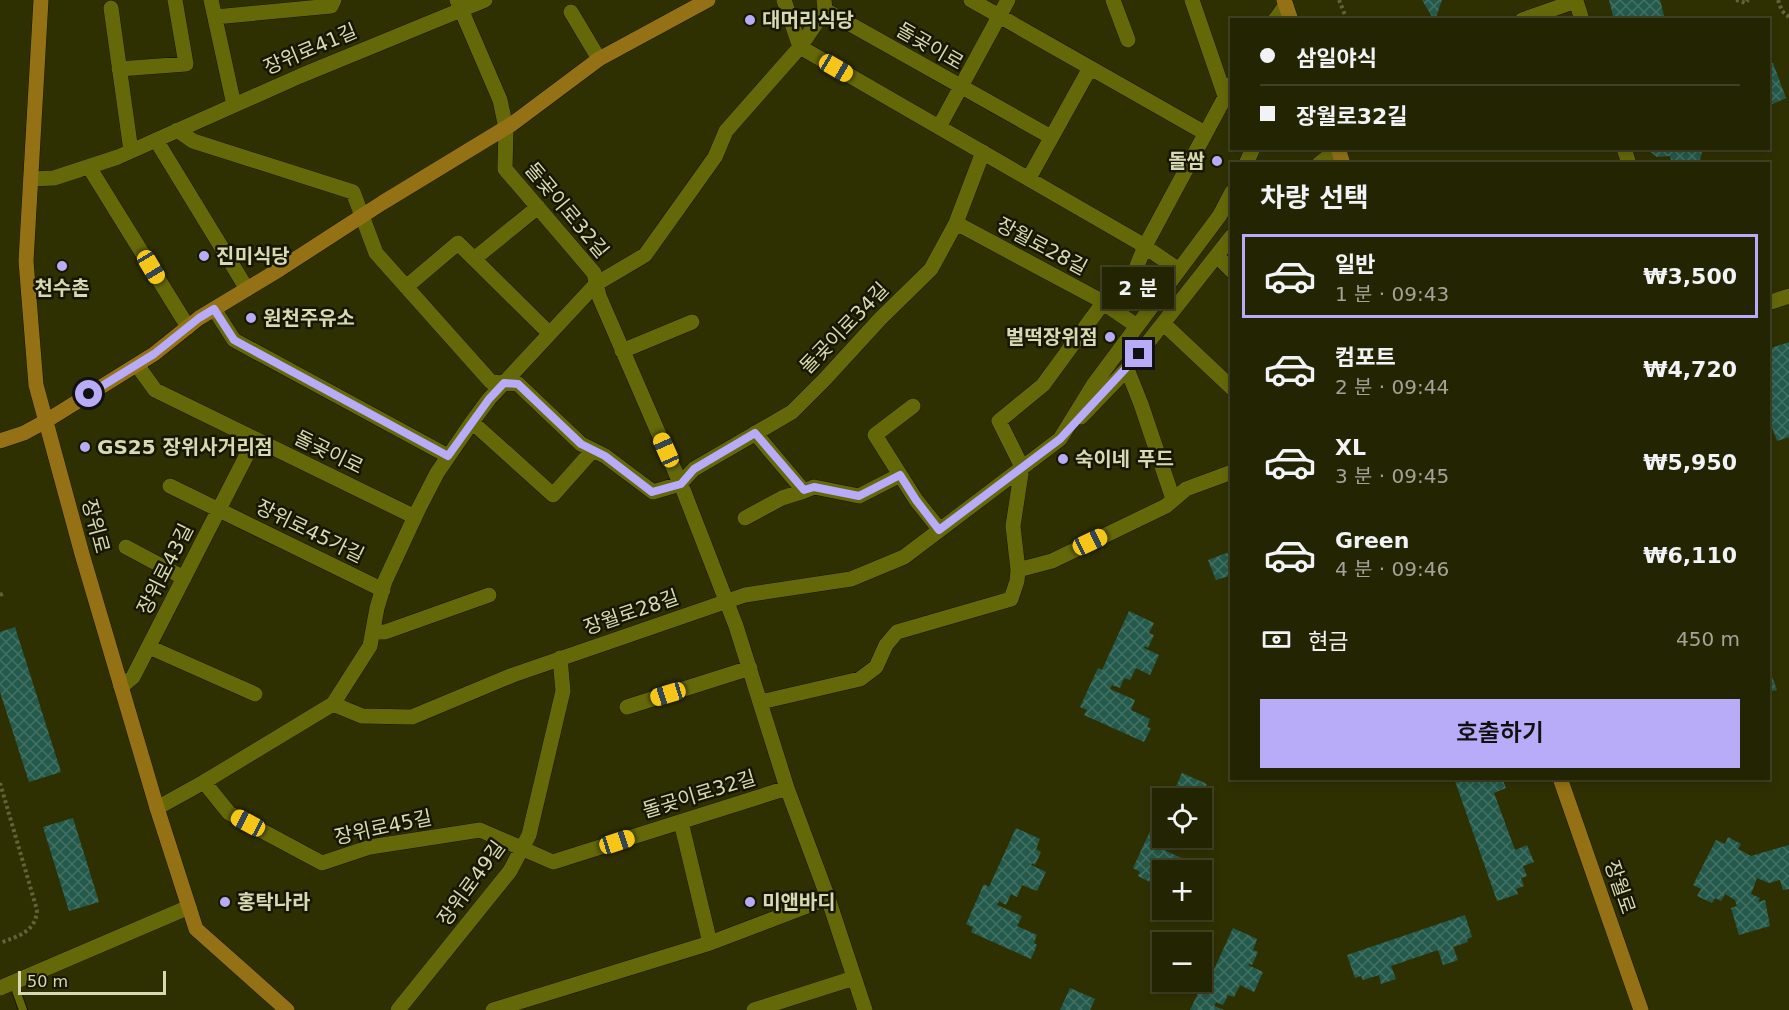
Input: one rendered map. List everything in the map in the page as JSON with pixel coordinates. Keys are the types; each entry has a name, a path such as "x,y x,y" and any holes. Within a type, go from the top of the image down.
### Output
{"street":[{"name":"장위로","path":"41,0 26,261 36,385 82,554 156,807 196,929 287,1010"},
{"path":"119,69 186,64 175,0"},
{"path":"211,0 234,105"},
{"path":"215,17 331,6 334,0"},
{"name":"장위로41길","path":"31,179 54,178 131,151 459,4 485,0"},
{"path":"0,441 24,433 46,421 154,354 214,309 506,128 599,59 708,0"},
{"path":"784,0 800,47 1029,178 1144,246 1179,270"},
{"path":"971,0 1205,133"},
{"name":"돌곶이로","path":"939,128 1008,0"},
{"path":"1113,0 1128,40"},
{"path":"1118,313 1144,246 1228,90 1192,0"},
{"path":"1528,18 1576,1 1581,18"},
{"name":"돌곶이로32길","path":"459,4 500,100 506,128 506,169 594,273 599,296 681,484 736,626 787,788 828,898 865,1010"},
{"path":"156,807 204,782 333,704 370,646 383,590 437,472 448,456 489,399 596,284 645,255 715,157 726,131 800,47 824,5"},
{"name":"돌곶이로","path":"824,5 960,87 1051,137"},
{"path":"111,8 131,151"},
{"path":"571,12 599,59"},
{"path":"1029,178 1090,68"},
{"path":"177,130 193,141 353,192 376,252 491,382 518,384 581,444 605,456 652,492 681,484"},
{"path":"156,140 247,289"},
{"name":"돌곶이로34길","path":"681,484 694,469 792,412 880,319 932,269 956,224 983,152"},
{"path":"1323,162 1340,154"},
{"path":"89,167 188,327"},
{"name":"장월로28길","path":"333,704 362,716 412,717 513,675 745,595 851,579 904,557 1060,439 1094,384 1220,215 1230,196"},
{"path":"474,259 538,207"},
{"name":"장월로28길","path":"956,224 1103,303 1137,326"},
{"path":"1060,439 1127,369 1230,239"},
{"path":"406,287 458,243 549,333"},
{"path":"1217,256 1230,269"},
{"path":"1770,302 1789,296"},
{"path":"761,702 860,678 876,667 886,645 897,632 1011,599 1018,570 1013,526 1022,467 999,421 1044,385 1103,303"},
{"path":"214,309 234,340 448,456"},
{"path":"622,351 692,322"},
{"path":"1164,324 1230,386"},
{"name":"돌곶이로","path":"136,365 154,390 415,518"},
{"path":"1127,369 1173,498"},
{"path":"913,406 875,435 916,500 939,530"},
{"path":"472,422 553,495 593,450"},
{"path":"755,433 804,490"},
{"name":"장위로43길","path":"121,687 133,676 149,647 255,439"},
{"path":"1018,570 1052,561 1166,506 1186,489 1230,473"},
{"path":"745,518 782,498 814,487 859,496 900,475"},
{"name":"장위로43길","path":"170,486 219,510"},
{"name":"장위로45가길","path":"219,510 383,590"},
{"name":"장위로","path":"126,548 184,578"},
{"path":"373,632 385,632 489,595"},
{"name":"장위로43길","path":"149,647 255,694"},
{"name":"장위로49길","path":"398,1010 510,871 529,835 563,691 560,658"},
{"path":"627,706 750,668"},
{"name":"장월로","path":"1561,780 1641,1010"},
{"name":"장위로45길","path":"204,782 229,813 322,863 370,847 480,830 522,849"},
{"name":"돌곶이로32길","path":"522,849 553,862 787,788"},
{"path":"681,822 710,943"},
{"path":"493,1010 710,943 828,898"},
{"path":"6,985 189,907"},
{"path":"754,1010 854,978"}],"lane":[{"path":"6,985 23,1010"}],"path":[{"path":"1339,0 1346,18"},
{"path":"1736,0 1746,3 1748,0"},
{"path":"1778,0 1782,11 1789,17"},
{"path":"0,595 5,592"},
{"path":"0,783 36,910 36,920 30,928 0,943"}],"building":[{"path":"1422,0 1442,0 1436,18 1433,18"},
{"path":"1609,0 1660,0 1664,18 1614,18"},
{"path":"1773,63 1786,98 1770,105 1770,64"},
{"path":"1648,150 1702,150 1701,162 1672,162 1670,156 1657,157"},
{"path":"1789,342 1789,437 1777,441 1770,422 1770,348"},
{"path":"1230,552 1230,576 1216,580 1208,560"},
{"path":"1129,611 1154,623 1149,633 1154,635 1148,648 1145,646 1144,648 1159,655 1150,675 1136,668 1130,680 1124,678 1120,688 1112,685 1110,689 1135,700 1131,710 1150,719 1147,727 1151,728 1144,742 1084,715 1087,710 1080,707 1098,668 1102,670"},
{"path":"15,627 61,772 29,782 0,692 0,632"},
{"path":"1770,671 1777,690 1770,692"},
{"path":"1182,773 1207,784 1205,788 1175,788"},
{"path":"1455,780 1503,780 1506,788 1494,793 1515,850 1527,845 1534,862 1523,866 1527,876 1521,878 1524,886 1516,889 1518,894 1497,901"},
{"path":"73,818 99,902 69,911 43,827"},
{"path":"1016,828 1040,839 1036,849 1041,852 1035,865 1032,863 1031,865 1046,872 1037,891 1022,885 1017,897 1011,894 1006,905 999,901 997,905 1022,916 1017,926 1037,935 1034,943 1037,945 1031,959 971,932 973,927 966,924 984,884 989,887"},
{"path":"1151,829 1152,848 1165,848 1164,850 1186,860 1152,860 1152,883 1138,876 1140,872 1133,868"},
{"path":"1728,837 1741,844 1738,849 1751,856 1789,845 1789,889 1783,890 1780,880 1769,883 1757,878 1751,894 1760,898 1758,902 1765,900 1770,926 1739,935 1731,908 1737,906 1735,900 1725,894 1721,901 1715,898 1712,903 1697,896 1701,889 1693,885 1716,840 1725,844"},
{"path":"1465,915 1472,937 1467,939 1468,942 1453,947 1458,960 1443,965 1438,950 1391,966 1396,979 1381,984 1379,975 1363,980 1361,976 1355,978 1347,955"},
{"path":"1233,928 1257,939 1253,950 1258,952 1252,965 1248,965 1263,972 1254,992 1240,985 1234,997 1228,995 1223,1005 1216,1002 1214,1006 1224,1010 1190,1010 1199,992 1212,992 1212,974"},
{"path":"1070,988 1095,999 1090,1010 1060,1010"}],"place":[{"name":"대머리식당","path":"750,20"},
{"name":"돌쌈","path":"1217,161"},
{"name":"진미식당","path":"204,256"},
{"name":"천수촌","path":"62,266"},
{"name":"원천주유소","path":"251,318"},
{"name":"벌떡장위점","path":"1110,337"},
{"name":"GS25 장위사거리점","path":"85,447"},
{"name":"숙이네 푸드","path":"1063,459"},
{"name":"홍탁나라","path":"225,902"},
{"name":"미앤바디","path":"750,902"}],"route":[{"path":"89,394 154,354 199,318 214,309 234,340 448,456 489,399 504,383 518,384 581,444 605,456 652,492 681,484 694,469 755,433 804,490 814,487 859,496 900,475 939,530 1060,439 1139,354"}]}
